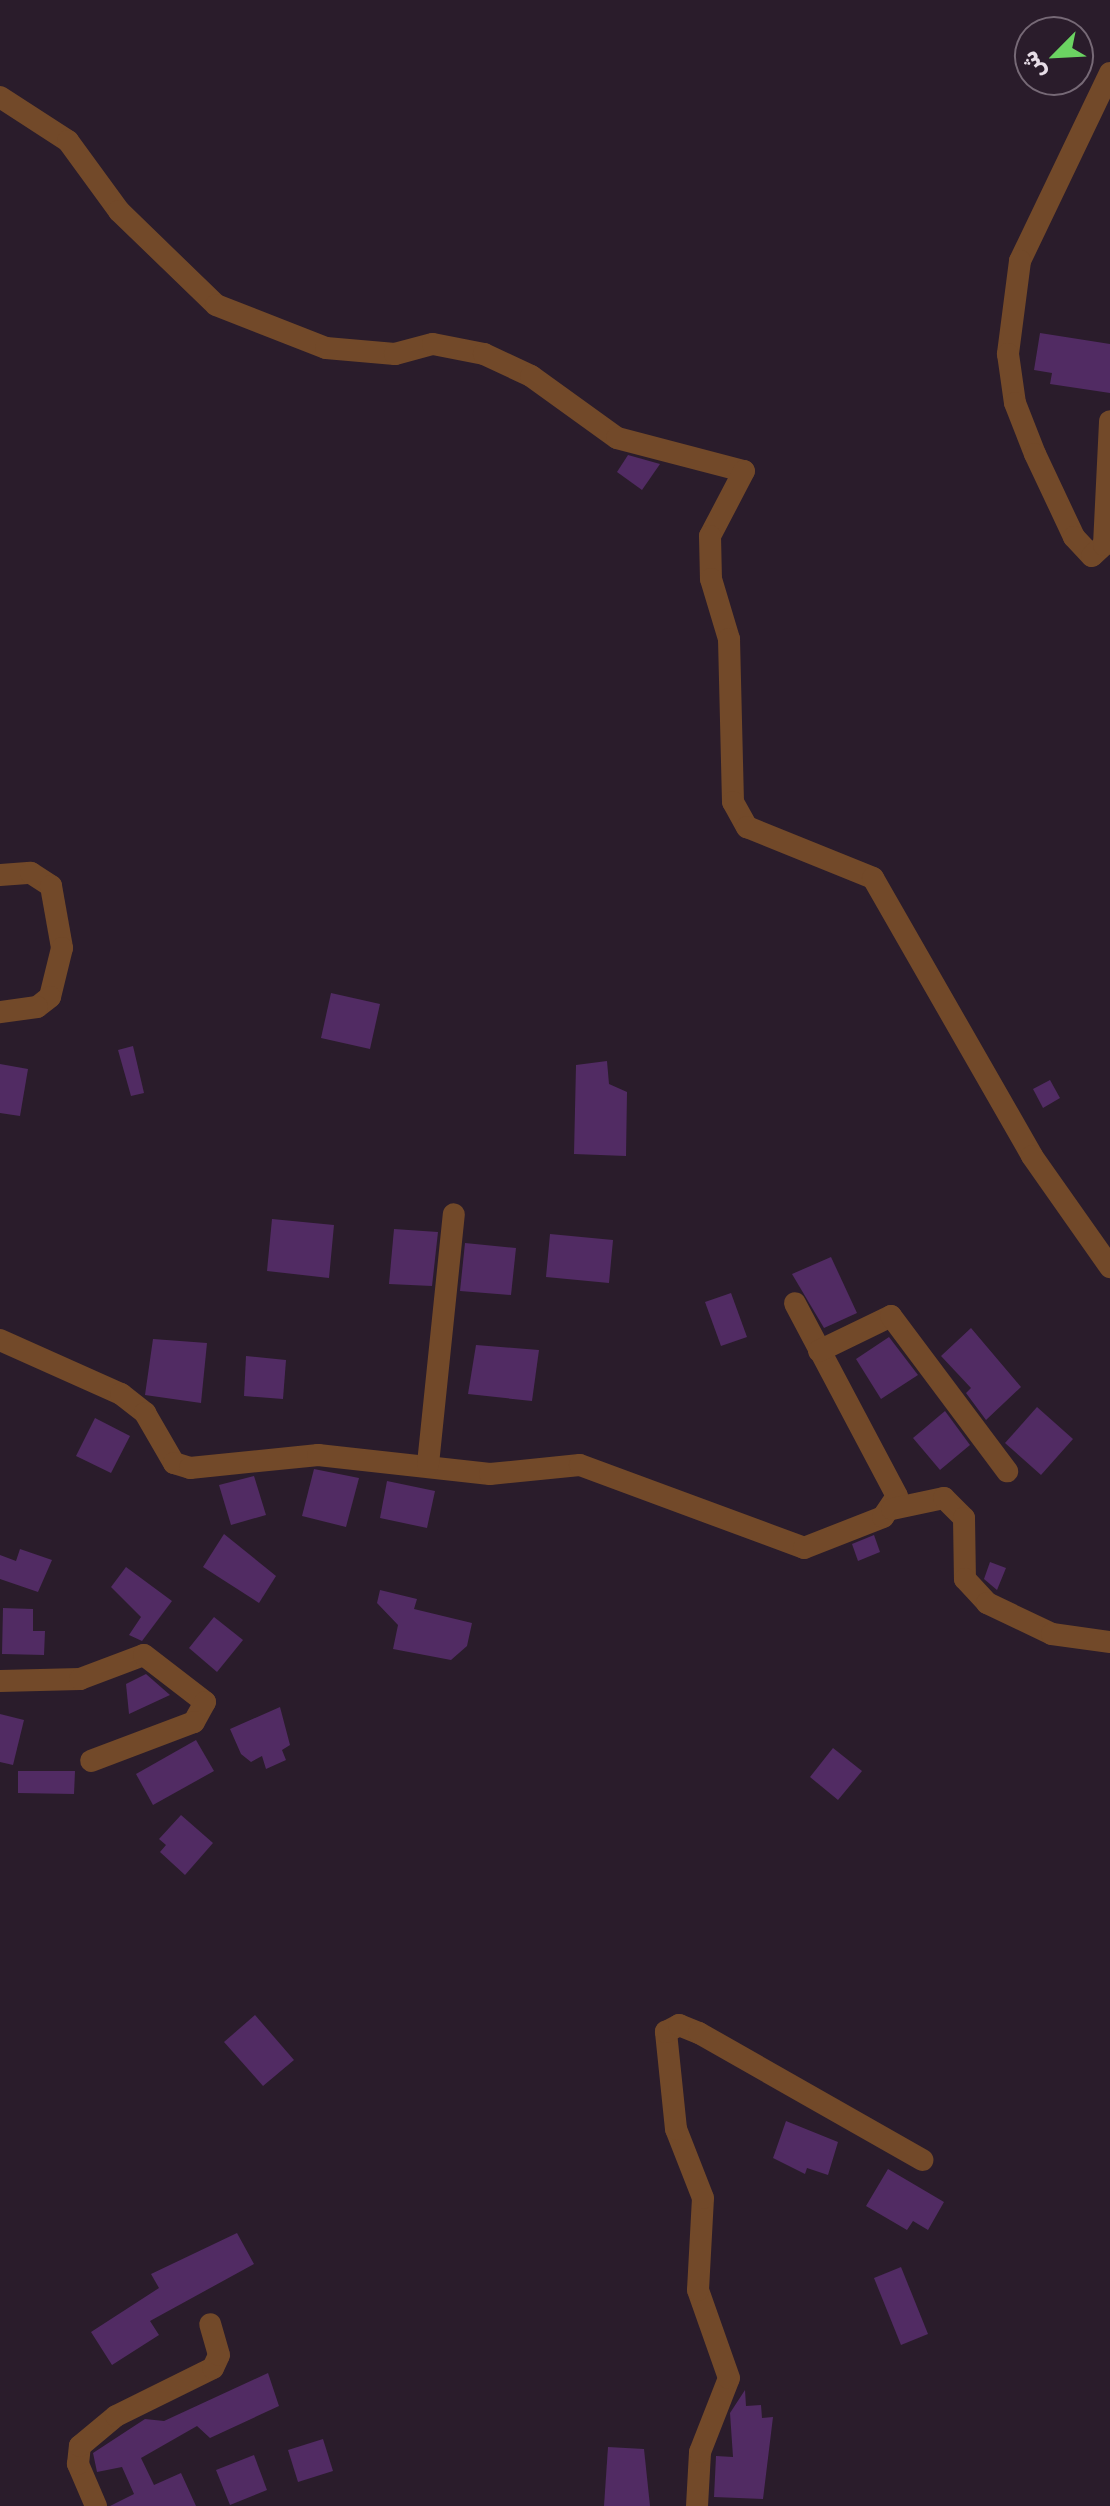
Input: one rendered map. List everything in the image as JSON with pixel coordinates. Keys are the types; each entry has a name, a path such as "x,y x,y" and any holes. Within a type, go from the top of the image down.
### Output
{"street":[{"path":"1110,73 1020,261 1008,354 1015,403 1035,454 1074,537 1092,556 1104,545 1110,421"},
{"path":"0,97 68,141 119,211 216,305 326,348 395,354 433,344 484,354 531,376 617,438 744,471 710,536 711,579 729,639 733,802 747,827 873,878 1032,1156 1110,1267"},
{"path":"0,875 31,873 51,886 62,948 50,997 28,1009 0,1012"},
{"path":"428,1464 454,1214"},
{"path":"795,1303 893,1484 892,1509"},
{"path":"819,1351 891,1316 1007,1471"},
{"path":"0,1340 121,1394 145,1413 174,1463 190,1468 318,1455 428,1464 490,1474 580,1465 606,1470 804,1548 837,1541 892,1509 944,1498 964,1518 965,1579 987,1603 1052,1634 1110,1642"},
{"path":"0,1681 80,1679 144,1655 205,1702 194,1722 91,1761"},
{"path":"697,2506 700,2452 729,2378 698,2290 703,2198 676,2129 666,2032 679,2025 699,2033 923,2160"},
{"path":"96,2506 78,2464 80,2446 116,2416 213,2368 219,2355 210,2324"}],"building":[{"path":"1040,333 1110,344 1110,393 1050,384 1052,373 1034,370"},
{"path":"628,455 660,464 642,490 617,472"},
{"path":"331,993 380,1004 370,1049 321,1038"},
{"path":"133,1046 144,1093 131,1096 118,1050"},
{"path":"607,1061 609,1084 627,1092 626,1156 574,1154 576,1065"},
{"path":"0,1064 28,1069 20,1116 0,1113"},
{"path":"1050,1080 1060,1098 1043,1108 1033,1089"},
{"path":"272,1219 334,1225 329,1278 267,1271"},
{"path":"394,1229 438,1232 432,1286 389,1284"},
{"path":"550,1234 613,1240 609,1283 546,1277"},
{"path":"465,1243 516,1248 511,1295 460,1291"},
{"path":"831,1257 857,1313 824,1328 792,1274"},
{"path":"731,1293 747,1337 721,1346 705,1302"},
{"path":"971,1328 1021,1387 986,1420 966,1393 971,1388 941,1356"},
{"path":"889,1337 918,1375 881,1399 856,1359"},
{"path":"153,1339 207,1343 201,1403 145,1395"},
{"path":"476,1345 539,1350 532,1401 468,1394"},
{"path":"246,1356 286,1360 283,1399 244,1396"},
{"path":"1037,1407 1073,1439 1041,1475 1005,1443"},
{"path":"945,1411 970,1445 940,1470 913,1438"},
{"path":"95,1418 130,1436 111,1473 76,1456"},
{"path":"314,1469 359,1478 346,1527 302,1516"},
{"path":"254,1476 266,1515 231,1525 219,1485"},
{"path":"387,1481 435,1491 427,1528 380,1518"},
{"path":"224,1534 276,1576 259,1603 203,1567"},
{"path":"874,1535 880,1552 858,1561 852,1544"},
{"path":"20,1549 52,1560 38,1592 0,1579 0,1555 16,1561"},
{"path":"990,1562 1006,1568 997,1590 984,1579"},
{"path":"126,1567 172,1601 142,1641 129,1635 141,1617 111,1587"},
{"path":"380,1590 417,1599 414,1609 472,1623 467,1646 451,1660 393,1649 398,1625 377,1603"},
{"path":"3,1608 33,1609 33,1631 45,1631 44,1655 2,1654"},
{"path":"214,1617 243,1640 217,1672 189,1648"},
{"path":"146,1674 170,1695 129,1714 126,1684"},
{"path":"280,1707 290,1745 282,1750 286,1760 266,1769 262,1756 251,1762 241,1754 230,1729"},
{"path":"0,1714 24,1720 13,1765 0,1762"},
{"path":"196,1740 214,1771 153,1805 136,1774"},
{"path":"833,1748 862,1771 838,1800 810,1777"},
{"path":"18,1771 75,1771 74,1794 18,1793"},
{"path":"181,1815 213,1843 185,1875 160,1852 166,1845 159,1839"},
{"path":"255,2015 294,2060 263,2086 224,2042"},
{"path":"786,2121 838,2142 828,2175 807,2168 805,2174 773,2158"},
{"path":"888,2169 944,2202 928,2230 913,2221 907,2230 866,2206"},
{"path":"237,2233 254,2264 150,2321 159,2335 112,2365 91,2332 159,2288 151,2274"},
{"path":"901,2267 928,2334 901,2345 874,2278"},
{"path":"268,2373 279,2406 210,2438 197,2426 141,2458 154,2485 181,2473 196,2506 110,2506 134,2494 122,2467 97,2472 93,2453 145,2419 164,2421"},
{"path":"745,2390 746,2406 761,2405 762,2418 773,2417 763,2499 714,2497 716,2456 733,2457 730,2413"},
{"path":"323,2439 333,2471 298,2482 288,2450"},
{"path":"608,2447 644,2449 650,2506 604,2506"},
{"path":"254,2455 267,2490 230,2505 216,2470"}]}
